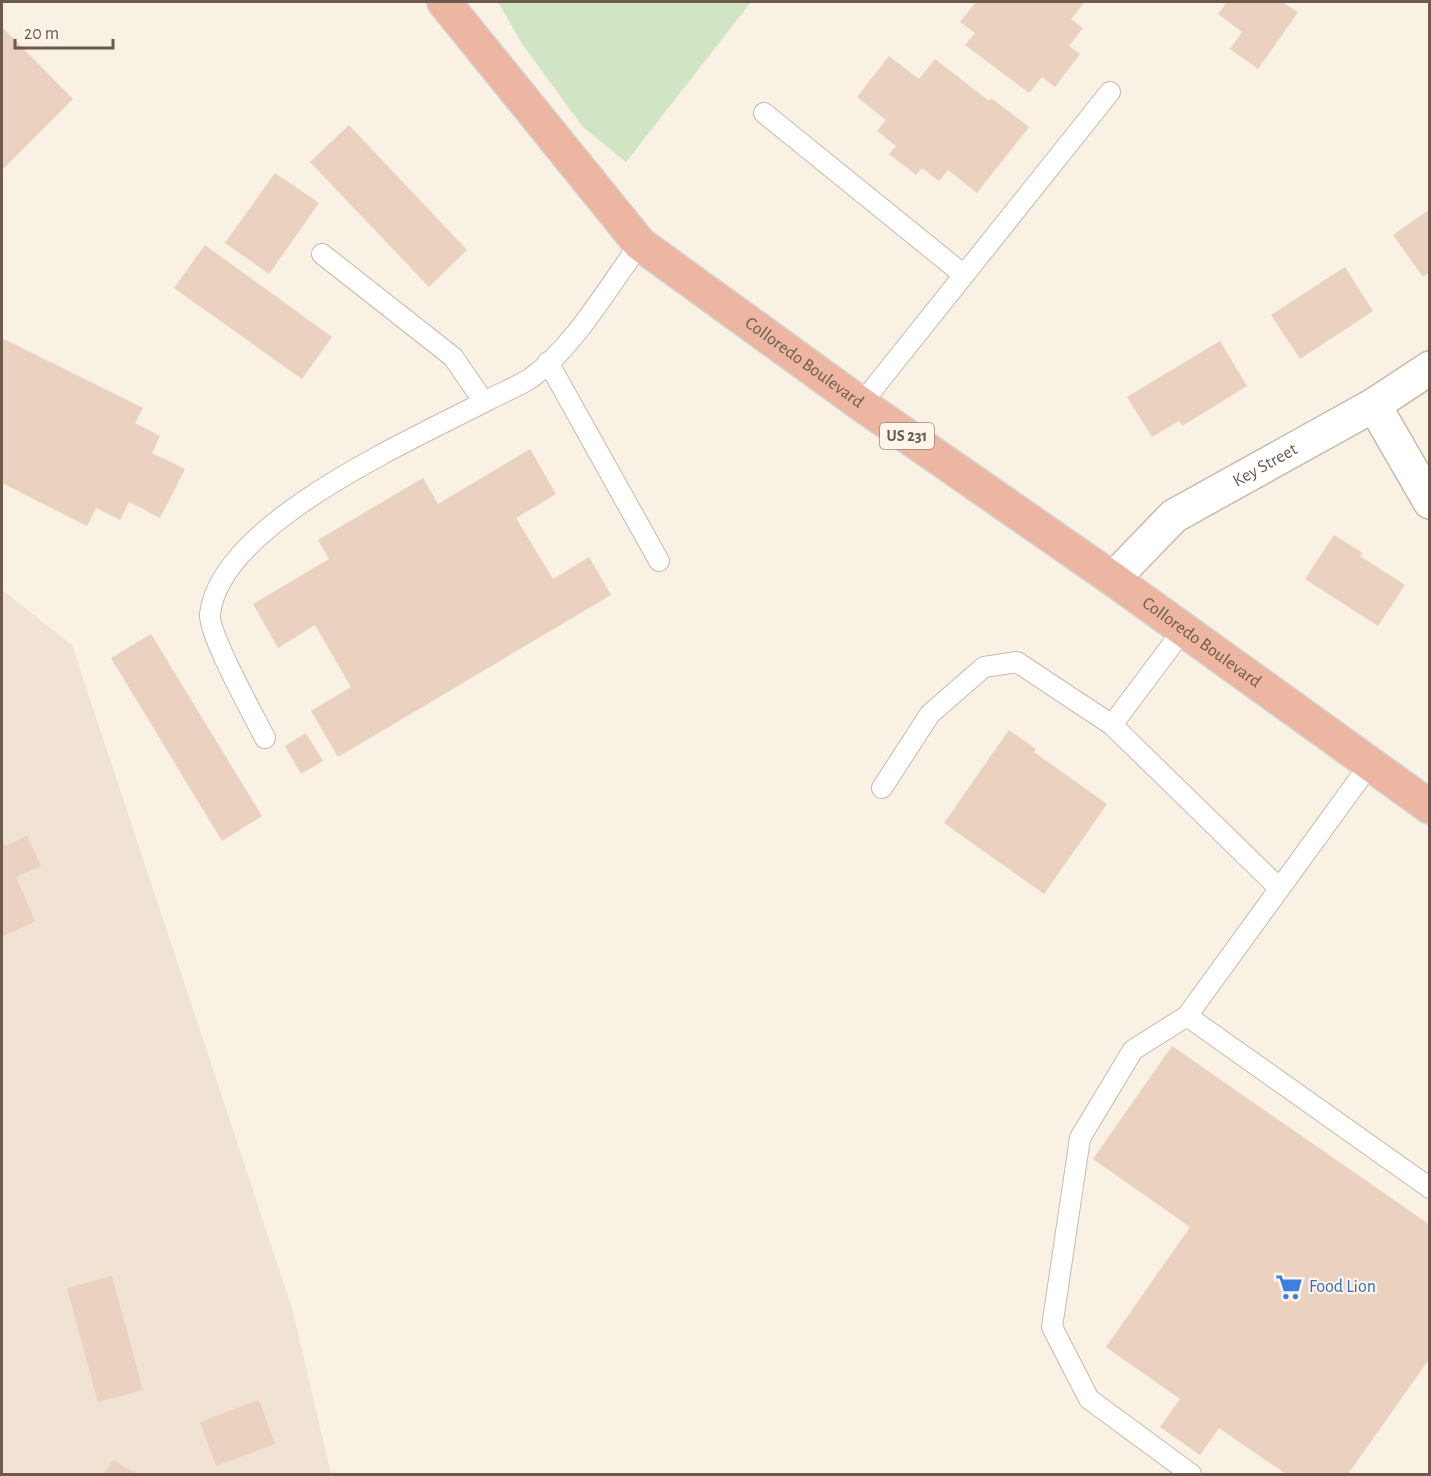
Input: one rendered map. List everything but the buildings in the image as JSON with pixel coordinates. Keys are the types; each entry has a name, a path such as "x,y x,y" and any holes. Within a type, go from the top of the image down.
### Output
{"highway":[{"name":"Colloredo Boulevard","path":"444,2 639,244 861,404 1113,579 1430,807"}],"street":[{"name":"Key Street","path":"1113,579 1174,516 1374,405 1430,368"},
{"path":"1374,405 1430,502"}],"lane":[{"path":"861,404 1110,92"},
{"path":"764,113 964,274"},
{"path":"265,738 226,660 210,617 215,590 237,558 293,507 531,378 566,345 639,244"},
{"path":"322,254 453,357 484,402"},
{"path":"548,362 659,561"},
{"path":"1112,725 1184,630"},
{"path":"882,788 930,714 984,667 1017,662 1112,725 1279,888"},
{"path":"1191,1474 1089,1399 1052,1327 1080,1138 1133,1050 1187,1016 1370,764"},
{"path":"1187,1016 1430,1188"}],"shaded area":[{"path":"2,590 72,645 292,1308 331,1474 2,1474"}],"green space":[{"path":"498,2 751,2 626,162 583,127 522,44"}],"place":[{"name":"Food Lion","path":"1289,1287"}]}
